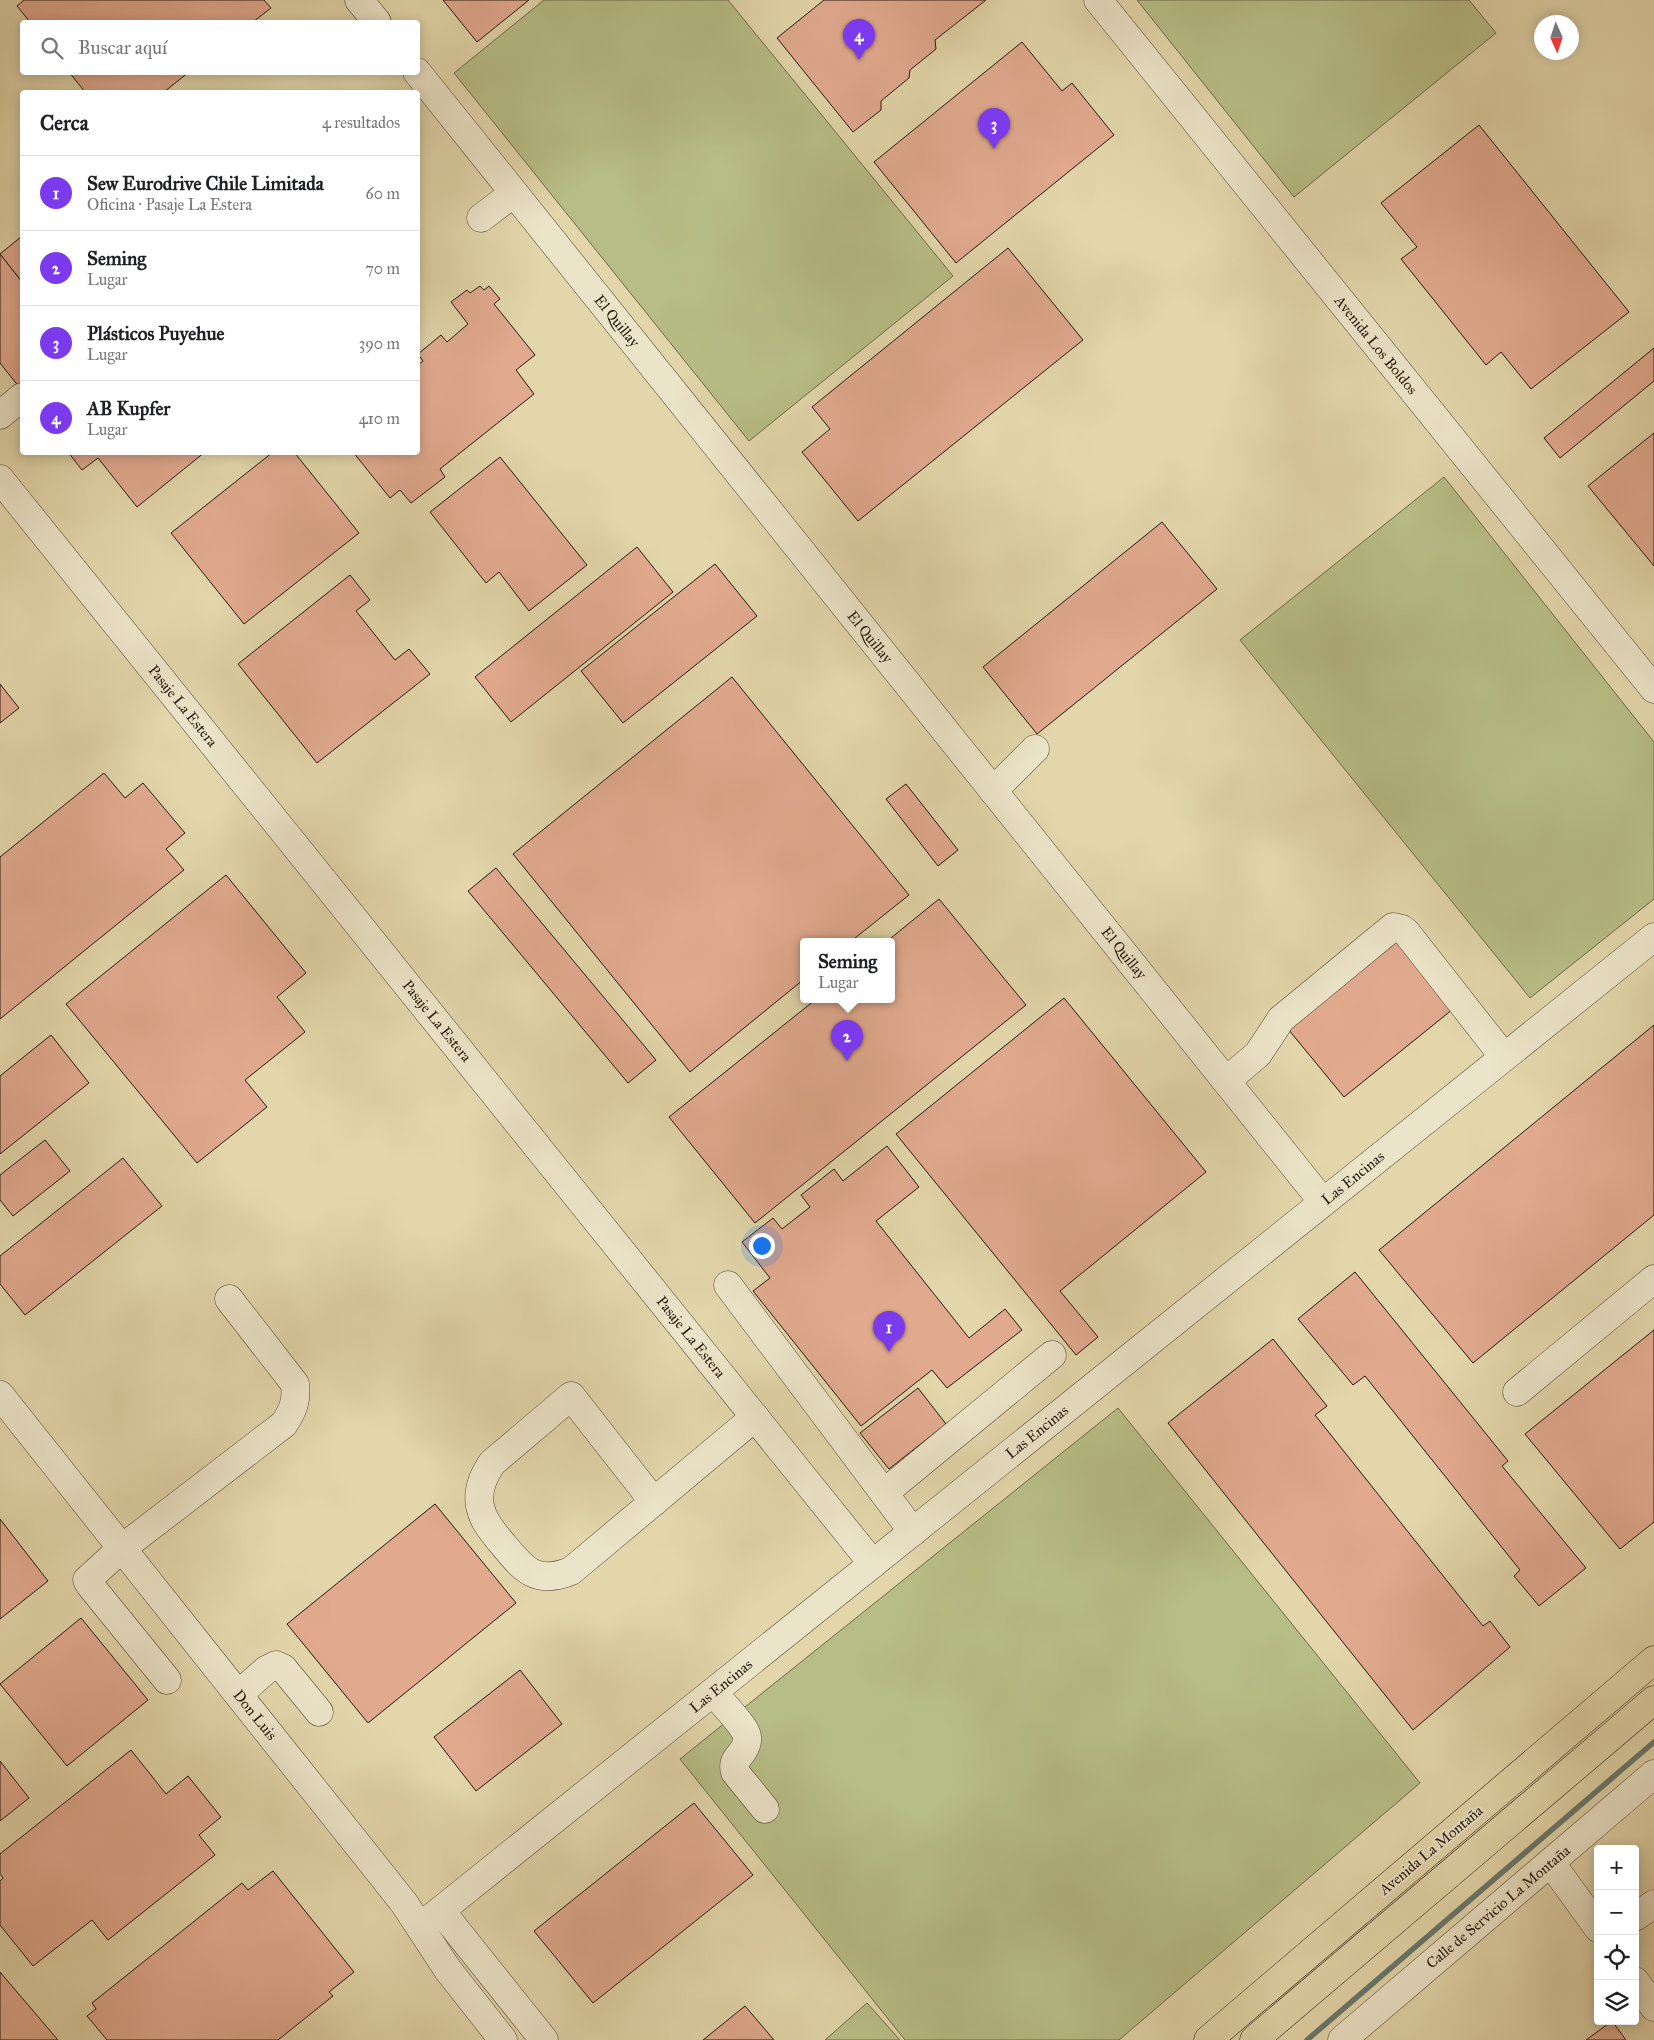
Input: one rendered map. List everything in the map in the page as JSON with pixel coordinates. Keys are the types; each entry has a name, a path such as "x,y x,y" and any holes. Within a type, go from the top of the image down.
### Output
{"main road":[{"name":"Avenida La Montaña","path":"1208,2040 1654,1660"},
{"name":"Avenida La Montaña","path":"1254,2040 1654,1700"}],"street":[{"path":"359,0 375,20"},
{"name":"Avenida Los Boldos","path":"1098,0 1654,689"},
{"name":"El Quillay","path":"419,75 1323,1202"},
{"path":"481,218 514,194"},
{"path":"0,415 20,399"},
{"name":"Pasaje La Estera","path":"4,492 873,1564"},
{"path":"993,790 1035,749"},
{"path":"1226,1081 1258,1054 1281,1019 1394,927 1398,927 1406,932 1504,1057"},
{"name":"Las Encinas","path":"430,1919 1654,937"},
{"path":"1517,1392 1654,1279"},
{"path":"728,1285 913,1532"},
{"path":"167,1680 90,1585 88,1580 121,1549 284,1424 294,1409 295,1384 229,1299"},
{"path":"884,1493 1052,1355"},
{"name":"Don Luis","path":"0,1396 404,1903 430,1919 448,1970 504,2040"},
{"path":"654,1502 570,1396 492,1463 485,1473 479,1497 486,1523 523,1568 537,1575 552,1576 570,1571 654,1502 755,1418"},
{"path":"239,1694 266,1670 276,1665 282,1668 319,1712"},
{"path":"713,1692 746,1733 747,1742 744,1750 733,1765 735,1772 765,1809"},
{"name":"Calle de Servicio La Montaña","path":"1342,2040 1654,1774"},
{"path":"1551,1862 1594,1922"},
{"path":"1639,1914 1654,1904"},
{"path":"430,1919 544,2040"},
{"path":"1639,1986 1654,2007"}],"green space":[{"path":"544,0 728,0 953,276 749,441 454,73"},
{"path":"1137,0 1469,0 1496,33 1294,197"},
{"path":"1444,477 1654,742 1654,899 1530,998 1240,640"},
{"path":"1118,1408 1420,1783 1119,2040 905,2040 680,1759"},
{"path":"867,2003 900,2040 825,2040"}],"building":[{"path":"24,0 264,0 271,8 256,20 28,20 17,6"},
{"path":"443,0 529,0 477,42"},
{"path":"824,0 986,0 935,40 936,49 910,70 909,78 881,101 881,110 853,132 777,38"},
{"path":"1022,42 1062,91 1072,83 1114,135 956,263 874,162"},
{"path":"71,75 185,75 166,90 83,90"},
{"path":"1479,125 1629,312 1531,389 1501,352 1486,365 1401,259 1417,247 1381,203"},
{"path":"20,238 20,279 0,254"},
{"path":"1008,248 1083,340 858,521 802,452 830,429 812,407"},
{"path":"0,254 20,279 20,388 0,363"},
{"path":"480,286 484,290 489,286 500,299 494,304 535,355 516,370 534,394 440,469 445,477 411,503 400,490 390,498 355,455 420,455 420,363 423,361 420,352 441,335 447,342 468,324 451,302 467,290 470,293"},
{"path":"1654,348 1654,381 1560,458 1544,438"},
{"path":"1654,433 1654,566 1588,486"},
{"path":"70,455 201,455 137,507 98,458 82,470"},
{"path":"269,455 296,455 359,533 244,624 171,533"},
{"path":"500,457 587,565 529,611 499,572 486,583 430,512"},
{"path":"1162,522 1217,589 1037,734 983,667"},
{"path":"637,547 673,592 511,722 475,677"},
{"path":"715,564 757,616 623,723 581,671"},
{"path":"350,575 370,600 356,611 395,660 409,649 430,674 317,763 238,664"},
{"path":"732,677 909,895 855,938 800,938 800,982 690,1072 513,854"},
{"path":"0,684 19,708 0,723"},
{"path":"104,773 125,798 143,783 185,833 166,849 184,870 0,1019 0,857"},
{"path":"906,784 958,850 938,866 886,799"},
{"path":"496,868 656,1060 628,1083 468,891"},
{"path":"226,875 306,973 277,997 305,1032 245,1080 267,1107 197,1163 66,1004"},
{"path":"939,899 1026,1005 755,1223 669,1117 811,1003 895,1003 895,938 891,938"},
{"path":"1398,941 1453,1009 1344,1097 1288,1029"},
{"path":"1064,998 1206,1172 1060,1291 1098,1337 1076,1355 896,1134"},
{"path":"1654,1025 1654,1215 1473,1363 1379,1250"},
{"path":"51,1035 89,1083 0,1154 0,1076"},
{"path":"45,1140 70,1171 13,1216 0,1200 0,1175"},
{"path":"887,1146 919,1187 876,1221 969,1338 1005,1309 1022,1330 947,1388 932,1370 861,1426 753,1291 770,1278 742,1242 773,1218 782,1229 810,1207 801,1195 834,1169 843,1181"},
{"path":"123,1158 162,1206 25,1315 0,1284 0,1256"},
{"path":"1355,1272 1508,1461 1502,1466 1586,1568 1539,1606 1514,1576 1520,1570 1365,1376 1353,1385 1298,1319"},
{"path":"1654,1330 1654,1522 1620,1549 1525,1434"},
{"path":"1273,1339 1327,1406 1315,1415 1483,1626 1490,1621 1510,1647 1413,1730 1168,1423"},
{"path":"918,1388 946,1424 889,1469 860,1433"},
{"path":"435,1504 516,1603 368,1723 287,1624"},
{"path":"0,1519 48,1581 0,1619"},
{"path":"81,1618 148,1700 67,1766 0,1684"},
{"path":"520,1670 562,1724 476,1791 434,1737"},
{"path":"131,1750 166,1794 188,1776 221,1817 199,1835 215,1855 108,1940 92,1920 33,1966 0,1925 0,1881 3,1878 0,1874 0,1854"},
{"path":"0,1761 29,1798 0,1821"},
{"path":"694,1803 753,1875 593,2003 534,1931"},
{"path":"273,1871 354,1972 329,1992 333,1996 278,2040 107,2040 87,2016 96,2009 92,2003 242,1883 248,1890"},
{"path":"0,1972 58,2040 0,2040"},
{"path":"745,2006 774,2040 703,2040"},
{"path":"1607,2025 1615,2025 1626,2040 1586,2040"}],"waterway":[{"path":"1307,2040 1654,1742"}],"place":[{"name":"AB Kupfer","path":"859,60"},
{"name":"Plásticos Puyehue","path":"994,149"},
{"name":"Seming","path":"847,1061"},
{"name":"Sew Eurodrive Chile Limitada","path":"889,1352"}]}
